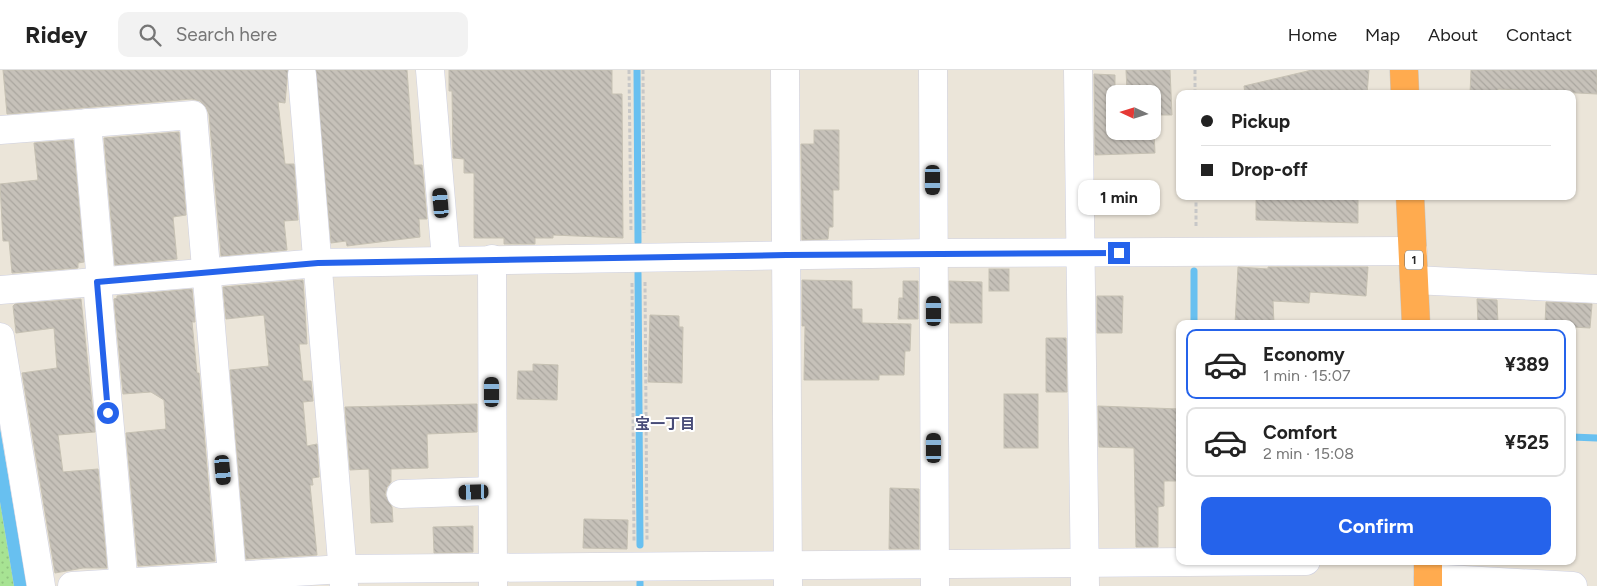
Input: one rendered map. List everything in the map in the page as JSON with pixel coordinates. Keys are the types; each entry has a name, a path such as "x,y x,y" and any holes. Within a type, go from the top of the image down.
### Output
{"highway":[{"path":"1404,70 1405,90"},
{"name":"1","path":"1410,200 1416,320"}],"street":[{"path":"430,70 446,260"},
{"path":"785,70 787,576"},
{"path":"933,70 935,575"},
{"path":"1078,70 1085,575"},
{"path":"302,75 343,578"},
{"path":"0,130 193,114 232,580"},
{"path":"87,123 124,584"},
{"path":"0,290 318,263 934,253 1080,254 1378,249 1413,251"},
{"path":"492,260 492,577"},
{"path":"1414,280 1597,290"},
{"path":"0,337 41,586"},
{"path":"401,494 492,491"},
{"path":"72,586 232,580 492,577 641,567 787,576 1085,575 1197,565"},
{"path":"1231,565 1231,586"},
{"path":"1428,575 1573,586"}],"path":[{"path":"629,70 638,257 641,567"},
{"path":"641,567 638,257 643,70"},
{"path":"1195,70 1195,90"}],"green space":[{"path":"0,502 14,586 0,586"}],"water":[{"path":"0,428 27,586 14,586 0,502"}],"building":[{"path":"3,70 288,70 285,103 278,102 285,164 294,164 298,220 284,221 287,250 221,256 209,114 206,107 200,101 192,99 7,114"},
{"path":"316,70 407,70 414,165 422,165 427,219 419,219 420,237 347,246 346,241 331,243"},
{"path":"449,70 612,70 612,94 622,94 623,238 553,235 553,238 535,238 535,244 504,244 504,238 474,238 474,173 464,173 464,159 453,158 452,91 449,91"},
{"path":"1126,70 1170,70 1172,115 1161,115 1161,85 1127,85"},
{"path":"1312,70 1369,70 1367,90 1244,90 1244,86"},
{"path":"1471,70 1597,70 1597,94 1576,93 1576,90 1470,90"},
{"path":"1094,74 1115,75 1115,85 1106,85 1106,140 1154,140 1155,153 1095,155"},
{"path":"814,130 839,130 839,190 833,190 833,227 829,227 828,239 802,240 801,144 814,144"},
{"path":"179,132 186,215 173,217 177,259 115,265 104,138"},
{"path":"73,140 84,262 78,263 78,268 12,273 9,241 3,241 0,184 38,180 34,143"},
{"path":"1256,200 1358,200 1358,223 1256,220"},
{"path":"1238,267 1268,269 1268,267 1368,267 1366,296 1310,292 1309,303 1273,301 1274,320 1235,320"},
{"path":"989,269 1009,269 1009,291 989,291"},
{"path":"303,280 307,344 299,344 303,381 311,381 313,401 303,402 307,446 317,444 319,477 312,478 313,485 310,485 317,555 246,559 230,370 269,366 264,315 226,319 223,287"},
{"path":"802,280 852,281 852,309 862,309 862,323 911,324 910,351 905,351 904,375 879,375 879,380 804,380 805,326 802,326"},
{"path":"903,281 918,281 918,319 898,319 899,298 903,298"},
{"path":"949,281 982,282 982,323 950,323"},
{"path":"192,289 195,322 192,322 197,373 199,373 215,561 138,566 126,433 166,429 164,400 151,392 123,394 114,299 117,296"},
{"path":"1097,296 1123,296 1122,333 1097,333"},
{"path":"81,299 95,432 58,435 63,472 98,469 107,568 83,568 55,573 22,373 57,368 54,328 16,333 13,306 15,304"},
{"path":"1477,299 1497,300 1498,320 1478,320"},
{"path":"1546,302 1592,304 1590,328 1576,327 1576,320 1545,320"},
{"path":"650,315 679,316 679,327 683,327 682,383 648,382"},
{"path":"1046,338 1066,338 1067,392 1046,392"},
{"path":"533,364 558,365 557,400 517,399 518,371 533,371"},
{"path":"1004,394 1038,394 1038,448 1004,448"},
{"path":"477,404 477,432 427,434 428,468 391,469 391,482 387,487 385,495 392,507 393,522 371,523 369,469 350,470 345,407"},
{"path":"1098,406 1176,409 1176,481 1164,481 1164,506 1158,507 1158,547 1136,547 1134,448 1099,447"},
{"path":"890,488 919,489 919,549 889,549"},
{"path":"584,519 628,520 627,549 583,548"},
{"path":"473,526 473,552 434,553 433,527"}],"waterway":[{"path":"637,70 638,242"},
{"path":"1194,271 1194,320"},
{"path":"638,273 640,545"},
{"path":"1576,437 1597,438"}],"district":[{"name":"宝一丁目","path":"665,424"}],"route":[{"path":"108,413 97,282 318,263 934,253 1119,253"}]}
